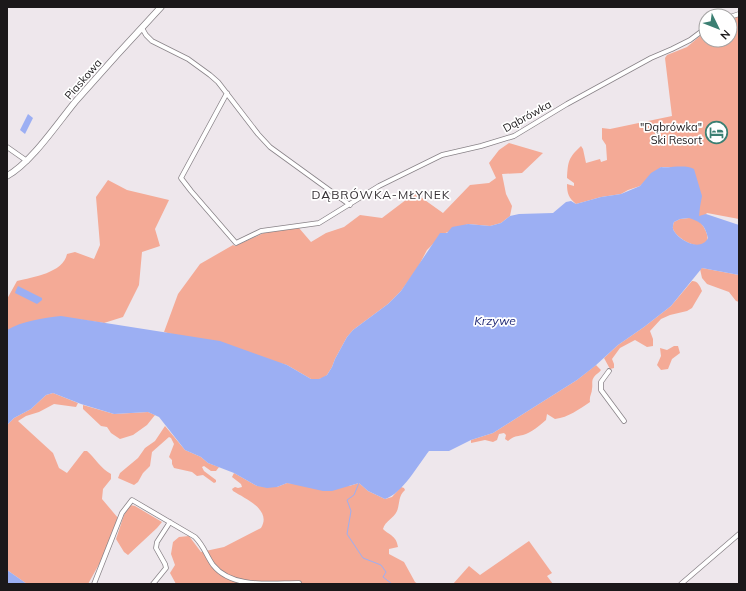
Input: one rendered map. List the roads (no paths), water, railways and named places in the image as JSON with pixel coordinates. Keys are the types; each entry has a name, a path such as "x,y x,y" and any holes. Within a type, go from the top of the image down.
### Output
{"street":[{"name":"Piaskowa","path":"7,176 27,161 76,102 161,7"},
{"path":"142,28 152,41 188,59 210,75 218,82 270,147 350,205"},
{"name":"Dąbrówka","path":"227,93 181,178 236,244 261,231 319,223 379,186 442,156 514,136 567,104 650,58 690,40 698,34"},
{"path":"7,147 27,161"},
{"path":"609,371 601,382 601,390 624,420"},
{"path":"94,584 122,513 132,500 195,536 202,544 213,564 221,574 232,579 246,582 299,583"},
{"path":"153,584 166,568 166,564 156,548 157,542 170,522"},
{"path":"681,584 739,534"}],"water":[{"path":"28,114 33,118 25,134 20,130"},
{"name":"Krzywe","path":"683,166 694,169 702,196 699,216 706,214 739,225 739,275 702,268 671,306 618,345 577,380 493,433 471,440 449,451 429,451 398,491 385,499 368,491 359,483 332,491 323,491 287,483 277,487 267,488 257,486 234,473 208,463 201,457 185,450 159,417 148,412 114,414 81,404 53,393 46,395 31,409 14,418 7,425 7,330 19,324 61,316 220,341 287,365 311,379 319,379 327,375 347,337 353,330 388,304 401,291 440,233 447,233 452,227 468,224 490,226 501,223 510,216 519,214 553,213 566,202 571,201 576,204 601,197 621,194 640,186 651,173 661,167","holes":["680,219 693,219 704,227 707,234 708,238 701,244 691,244 677,235 673,229 674,222"]},
{"path":"18,286 42,298 42,300 37,304 15,293"},
{"path":"7,570 27,584 7,584"}],"waterway":[{"path":"359,483 354,495 347,500 351,511 347,534 363,558 381,565 386,572 383,577 392,584"}],"place":[{"name":"\"Dąbrówka\" Ski Resort","path":"717,133"}],"district":[{"name":"DĄBRÓWKA-MŁYNEK","path":"381,194"}]}
